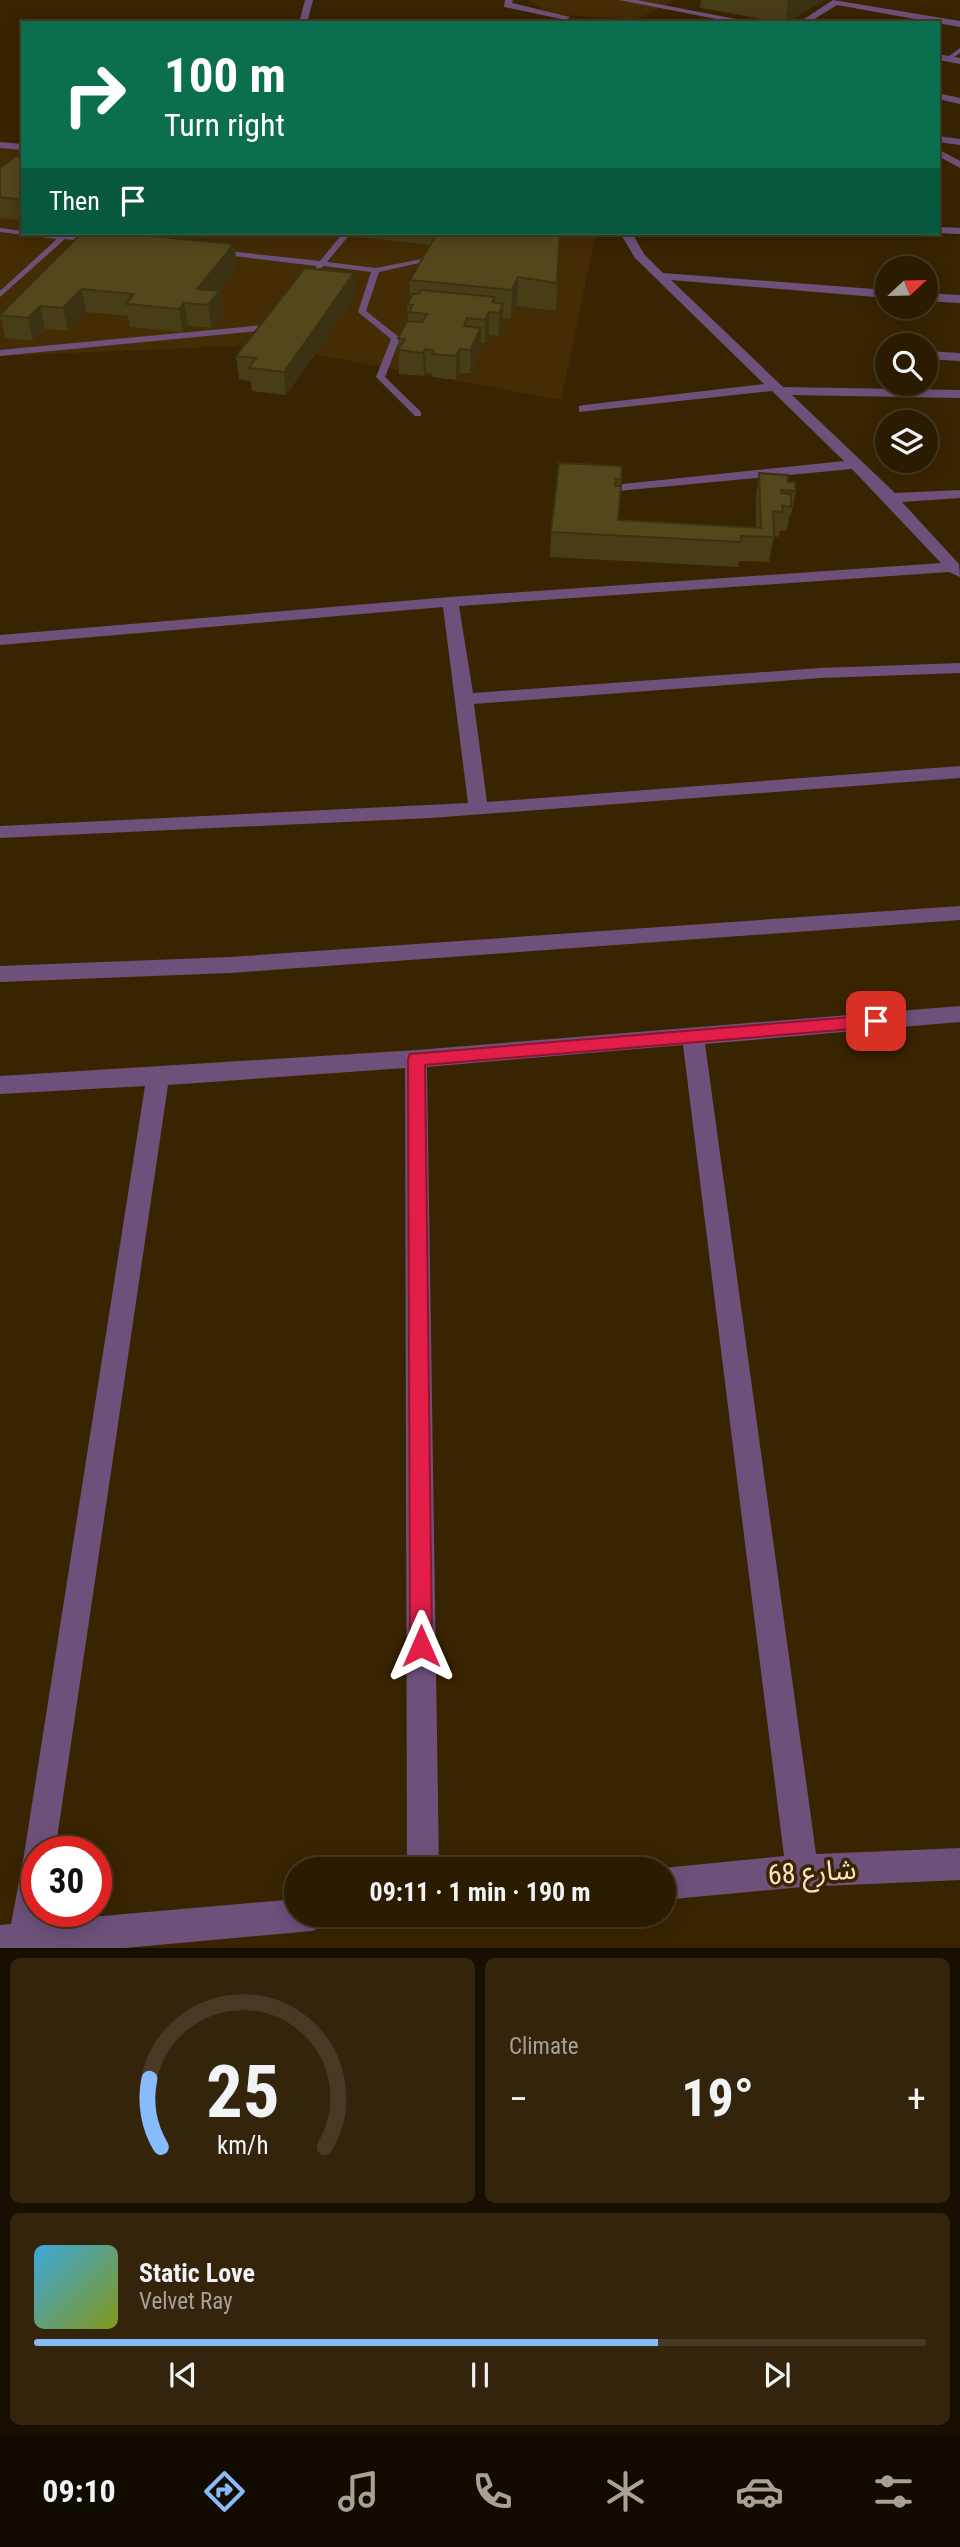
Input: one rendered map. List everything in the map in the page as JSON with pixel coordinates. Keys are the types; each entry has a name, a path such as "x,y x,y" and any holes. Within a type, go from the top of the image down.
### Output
{"street":[{"path":"304,21 309,0"},
{"path":"509,0 507,5 566,17"},
{"path":"624,0 742,21"},
{"path":"805,21 837,1 960,24"},
{"path":"559,21 576,12"},
{"path":"943,58 960,61"},
{"path":"940,96 960,101"},
{"path":"940,139 960,142"},
{"path":"0,145 21,147"},
{"path":"940,153 960,165"},
{"path":"940,230 960,232"},
{"path":"627,235 639,256 780,388 891,498 956,571"},
{"path":"661,276 875,293"},
{"path":"938,297 960,299"},
{"path":"938,356 960,358"},
{"path":"584,409 780,388 960,394"},
{"path":"622,488 856,464"},
{"path":"891,498 960,494"},
{"path":"0,640 450,602 956,571"},
{"path":"450,602 466,699 478,808"},
{"path":"466,699 821,673 960,668"},
{"path":"0,832 478,808 960,772"},
{"path":"0,974 230,965 960,913"},
{"path":"0,1086 958,1021"},
{"path":"693,1038 802,1871"},
{"path":"416,1059 423,1857"},
{"path":"40,1836 158,1077"},
{"name":"شارع 68","path":"676,1883 802,1871 960,1864"},
{"path":"21,1913 12,1941 284,1917"}],"lane":[{"path":"943,58 960,50"},
{"path":"0,230 21,233"},
{"path":"0,295 66,235 105,241"},
{"path":"316,271 345,235"},
{"path":"214,251 376,270 443,257"},
{"path":"376,270 362,312 396,338 380,377 418,414"},
{"path":"0,353 268,327 284,309"}],"shaded area":[{"path":"527,0 675,0 636,20 551,14"},
{"path":"0,148 21,150 21,235 596,235 561,400 264,345 0,356"}],"building":[{"path":"16,156 21,156 21,200 0,197 0,168"},
{"path":"80,235 139,235 234,244 197,289 220,291 208,305 184,303 179,309 126,304 134,294 82,289 63,308 40,306 28,318 0,315"},
{"path":"436,235 560,235 557,283 518,277 512,290 410,280"},
{"path":"305,268 354,273 284,372 249,368 256,358 236,356"},
{"path":"421,290 495,297 492,302 503,304 499,313 489,312 485,320 467,318 464,326 481,328 470,350 460,349 456,356 432,354 433,350 425,349 423,353 398,350 405,339 398,338 407,321 422,322 427,314 409,312 413,305 407,304 413,294 419,294"},
{"path":"559,463 622,466 621,479 616,479 615,486 621,486 618,520 761,528 759,473 788,475 788,482 795,482 796,491 781,490 781,493 791,494 791,507 782,506 783,512 773,511 774,537 741,536 741,542 551,532"}],"route":[{"path":"421,1646 416,1059 876,1021"}]}
